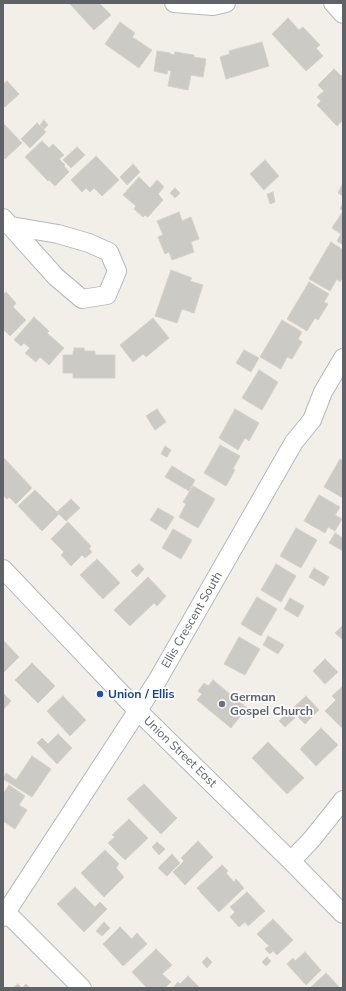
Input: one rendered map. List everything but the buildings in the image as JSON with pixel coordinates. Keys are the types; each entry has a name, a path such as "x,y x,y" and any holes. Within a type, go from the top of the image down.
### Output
{"street":[{"path":"174,3 213,6 226,3"},
{"path":"333,3 343,14"},
{"path":"7,222 89,243 109,252 118,272 106,295 82,299 56,277 7,222"},
{"name":"Ellis Crescent South","path":"4,912 157,681 294,442 312,420 323,392 343,358"},
{"name":"Union Street East","path":"3,569 137,710 343,914"},
{"path":"291,861 343,800"},
{"path":"4,912 82,988"}],"place":[{"name":"Union / Ellis","path":"100,694"},
{"name":"German Gospel Church","path":"222,704"}]}
